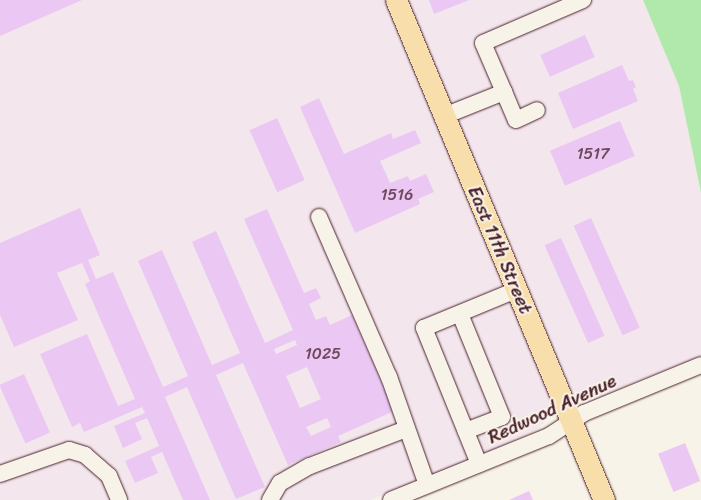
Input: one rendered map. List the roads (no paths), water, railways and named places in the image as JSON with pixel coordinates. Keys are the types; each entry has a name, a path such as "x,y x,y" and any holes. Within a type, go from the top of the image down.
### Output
{"main road":[{"name":"East 11th Street","path":"396,0 604,500"}],"street":[{"path":"538,110 516,120 483,43 583,0"},
{"path":"444,116 504,92"},
{"path":"319,217 389,377 427,485"},
{"path":"479,464 424,328 516,290"},
{"path":"460,314 502,417 466,431"},
{"name":"Redwood Avenue","path":"391,500 549,436 584,413 701,366"},
{"path":"270,500 280,483 310,466 406,429"},
{"path":"0,474 69,450 85,455 110,476 119,500"}]}
